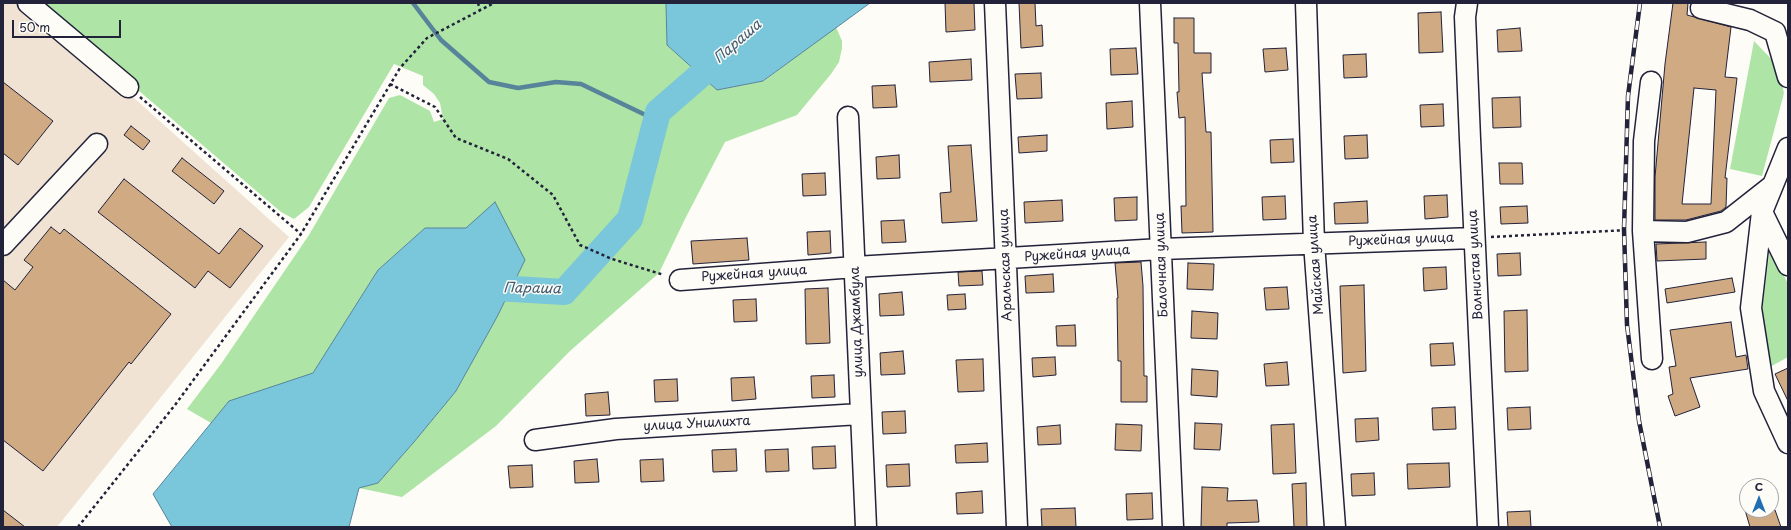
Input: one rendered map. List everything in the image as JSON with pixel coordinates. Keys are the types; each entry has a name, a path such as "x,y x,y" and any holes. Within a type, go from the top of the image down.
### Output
{"street":[{"path":"28,3 128,87"},
{"name":"Аральская улица","path":"995,3 1017,527"},
{"name":"Балочная улица","path":"1150,3 1173,527"},
{"name":"Майская улица","path":"1306,3 1314,243 1335,527"},
{"name":"Волнистая улица","path":"1467,3 1465,17 1488,527"},
{"path":"1701,8 1750,20 1775,32 1788,77"},
{"path":"1651,82 1644,141 1643,231 1652,359"},
{"name":"улица Джамбула","path":"848,117 866,527"},
{"path":"3,245 97,144"},
{"path":"1788,148 1781,181 1762,212 1751,308 1764,391 1788,443"},
{"path":"1643,231 1687,232 1726,222 1781,181"},
{"path":"1762,212 1788,265"},
{"name":"Ружейная улица","path":"680,280 855,267 1006,259 1161,248 1474,238"},
{"name":"улица Уншлихта","path":"535,440 616,429 860,414"}],"path":[{"path":"478,3 480,10"},
{"path":"78,527 175,405 301,234 400,68 427,38 494,3"},
{"path":"390,84 435,107 456,138 508,159 553,195 580,245 612,259 680,280"},
{"path":"128,87 301,234"},
{"path":"1474,238 1624,229 1643,231"}],"shaded area":[{"path":"3,3 28,3 289,237 57,527 3,527"}],"green space":[{"path":"36,3 666,3 667,45 717,90 764,81 836,27 842,41 842,48 839,62 831,74 797,115 725,142 659,273 570,351 496,426 402,497 359,488 378,483 456,391 497,317 525,260 466,228 425,228 378,270 313,373 229,401 211,423 187,409 221,364 309,235 389,98 400,95 430,111 434,122 443,119 440,103 434,94 423,85 423,76 394,64 309,207 294,219 281,212"},
{"path":"1754,41 1778,66 1784,93 1762,176 1730,169"},
{"path":"1770,247 1788,284 1788,357 1768,368 1762,311"}],"water":[{"path":"666,3 870,3 763,81 717,90 667,45"},
{"path":"495,202 525,260 497,317 456,391 378,483 359,488 349,527 172,527 153,494 229,401 313,373 378,270 425,228 466,228"}],"building":[{"path":"945,3 974,3 975,30 946,32"},
{"path":"1019,3 1035,3 1036,26 1042,25 1043,46 1021,48"},
{"path":"1673,3 1688,3 1687,15 1731,27 1725,77 1737,78 1725,178 1727,178 1726,207 1721,211 1686,220 1655,220 1655,177 1665,64","holes":["1694,88 1716,90 1711,204 1682,204"]},
{"path":"1441,12 1443,52 1419,53 1418,13"},
{"path":"1174,18 1194,18 1194,53 1211,53 1211,73 1202,73 1206,132 1211,132 1213,232 1182,233 1181,206 1186,206 1185,117 1179,118 1177,92 1179,92 1178,43 1174,43"},
{"path":"1520,28 1522,51 1498,52 1497,30"},
{"path":"1136,48 1138,74 1111,75 1110,49"},
{"path":"1286,48 1288,70 1265,72 1263,49"},
{"path":"1366,54 1367,77 1344,78 1343,55"},
{"path":"971,59 972,80 930,82 929,62"},
{"path":"1041,73 1042,98 1017,99 1015,74"},
{"path":"3,82 53,121 18,165 3,153"},
{"path":"895,85 897,107 873,108 872,86"},
{"path":"1520,97 1521,127 1493,128 1492,98"},
{"path":"1132,101 1133,127 1107,129 1106,103"},
{"path":"1443,104 1444,126 1421,127 1420,105"},
{"path":"131,126 150,141 143,150 124,135"},
{"path":"1047,135 1047,151 1019,153 1018,137"},
{"path":"1367,135 1368,158 1345,159 1344,136"},
{"path":"1293,139 1294,162 1271,163 1270,140"},
{"path":"971,145 977,221 942,223 940,193 951,192 948,146"},
{"path":"899,155 900,178 877,179 876,157"},
{"path":"182,158 224,191 214,204 172,171"},
{"path":"1499,163 1522,163 1523,184 1500,184"},
{"path":"825,173 826,195 803,196 802,174"},
{"path":"124,179 219,254 240,228 263,246 230,288 208,271 195,288 98,212"},
{"path":"1447,195 1448,217 1425,219 1424,196"},
{"path":"1285,196 1286,219 1263,220 1262,197"},
{"path":"1137,197 1137,220 1115,221 1114,198"},
{"path":"1062,200 1063,221 1025,223 1024,202"},
{"path":"1367,201 1368,223 1335,224 1334,203"},
{"path":"1527,206 1528,223 1501,224 1500,207"},
{"path":"904,220 906,242 882,243 881,221"},
{"path":"51,227 60,234 64,229 171,314 131,364 129,362 43,471 3,440 3,280 15,290 33,267 24,260"},
{"path":"830,231 831,253 808,255 807,232"},
{"path":"747,238 749,260 693,264 691,241"},
{"path":"1706,242 1706,259 1657,261 1656,244"},
{"path":"1520,253 1521,275 1498,276 1497,254"},
{"path":"1141,262 1143,286 1144,376 1147,376 1147,402 1121,402 1121,361 1118,361 1118,298 1115,263"},
{"path":"1188,263 1214,264 1213,290 1187,289"},
{"path":"1446,267 1447,289 1424,291 1423,268"},
{"path":"982,271 983,285 959,286 958,272"},
{"path":"1053,274 1054,292 1026,293 1025,276"},
{"path":"1732,278 1735,292 1667,303 1665,289"},
{"path":"1364,285 1366,371 1343,373 1340,286"},
{"path":"1287,287 1289,309 1266,310 1264,288"},
{"path":"828,288 830,343 806,344 805,289"},
{"path":"902,292 904,315 880,316 879,294"},
{"path":"965,294 966,309 948,310 947,295"},
{"path":"756,299 757,321 734,322 733,300"},
{"path":"1527,310 1528,371 1505,372 1504,311"},
{"path":"1192,311 1218,313 1217,339 1191,338"},
{"path":"1731,322 1736,357 1746,355 1748,369 1690,378 1700,407 1675,416 1668,396 1673,394 1669,367 1676,366 1670,330"},
{"path":"1075,325 1076,346 1057,346 1056,326"},
{"path":"1453,343 1455,365 1431,366 1430,344"},
{"path":"903,351 905,374 881,375 880,353"},
{"path":"1055,357 1056,375 1033,377 1032,358"},
{"path":"983,359 984,391 958,392 956,360"},
{"path":"1287,362 1289,385 1266,386 1264,364"},
{"path":"1788,368 1788,401 1775,374"},
{"path":"1192,369 1218,371 1217,397 1191,395"},
{"path":"834,375 835,397 812,398 811,376"},
{"path":"754,377 756,399 732,401 731,378"},
{"path":"677,379 678,401 655,402 654,380"},
{"path":"608,392 610,415 586,416 585,394"},
{"path":"1455,407 1456,429 1433,430 1432,408"},
{"path":"1530,407 1531,429 1508,430 1507,408"},
{"path":"905,411 906,433 883,434 882,412"},
{"path":"1378,418 1379,440 1356,442 1355,419"},
{"path":"1195,423 1222,424 1220,450 1194,449"},
{"path":"1116,424 1142,425 1141,451 1115,450"},
{"path":"1294,424 1296,473 1273,474 1271,425"},
{"path":"1060,425 1061,444 1038,445 1037,427"},
{"path":"987,443 988,462 956,463 955,445"},
{"path":"835,446 836,468 813,469 812,447"},
{"path":"736,449 737,471 713,472 712,450"},
{"path":"788,449 789,471 766,472 765,450"},
{"path":"597,459 599,482 575,483 574,461"},
{"path":"663,459 664,481 641,482 640,460"},
{"path":"1449,463 1450,487 1408,489 1407,464"},
{"path":"909,464 910,486 887,487 886,465"},
{"path":"532,465 533,487 510,488 508,466"},
{"path":"1374,473 1375,495 1352,496 1351,474"},
{"path":"1306,483 1307,527 1294,527 1292,484"},
{"path":"1202,487 1228,488 1227,501 1257,500 1259,522 1227,523 1227,527 1201,527"},
{"path":"982,491 983,513 957,514 956,493"},
{"path":"1152,493 1153,519 1127,520 1126,494"},
{"path":"1075,508 1076,527 1042,527 1041,509"},
{"path":"3,510 25,527 3,527"},
{"path":"1530,511 1531,527 1508,527 1507,512"},
{"path":"1747,518 1778,518 1781,527 1750,527"}],"waterway":[{"path":"413,3 441,40 489,82 518,88 556,82 581,84 656,120"},
{"name":"Параша","path":"477,288 564,292 630,219 658,112 727,52"}],"railway":[{"path":"1640,3 1628,96 1624,229 1627,325 1639,421 1660,527"}]}
